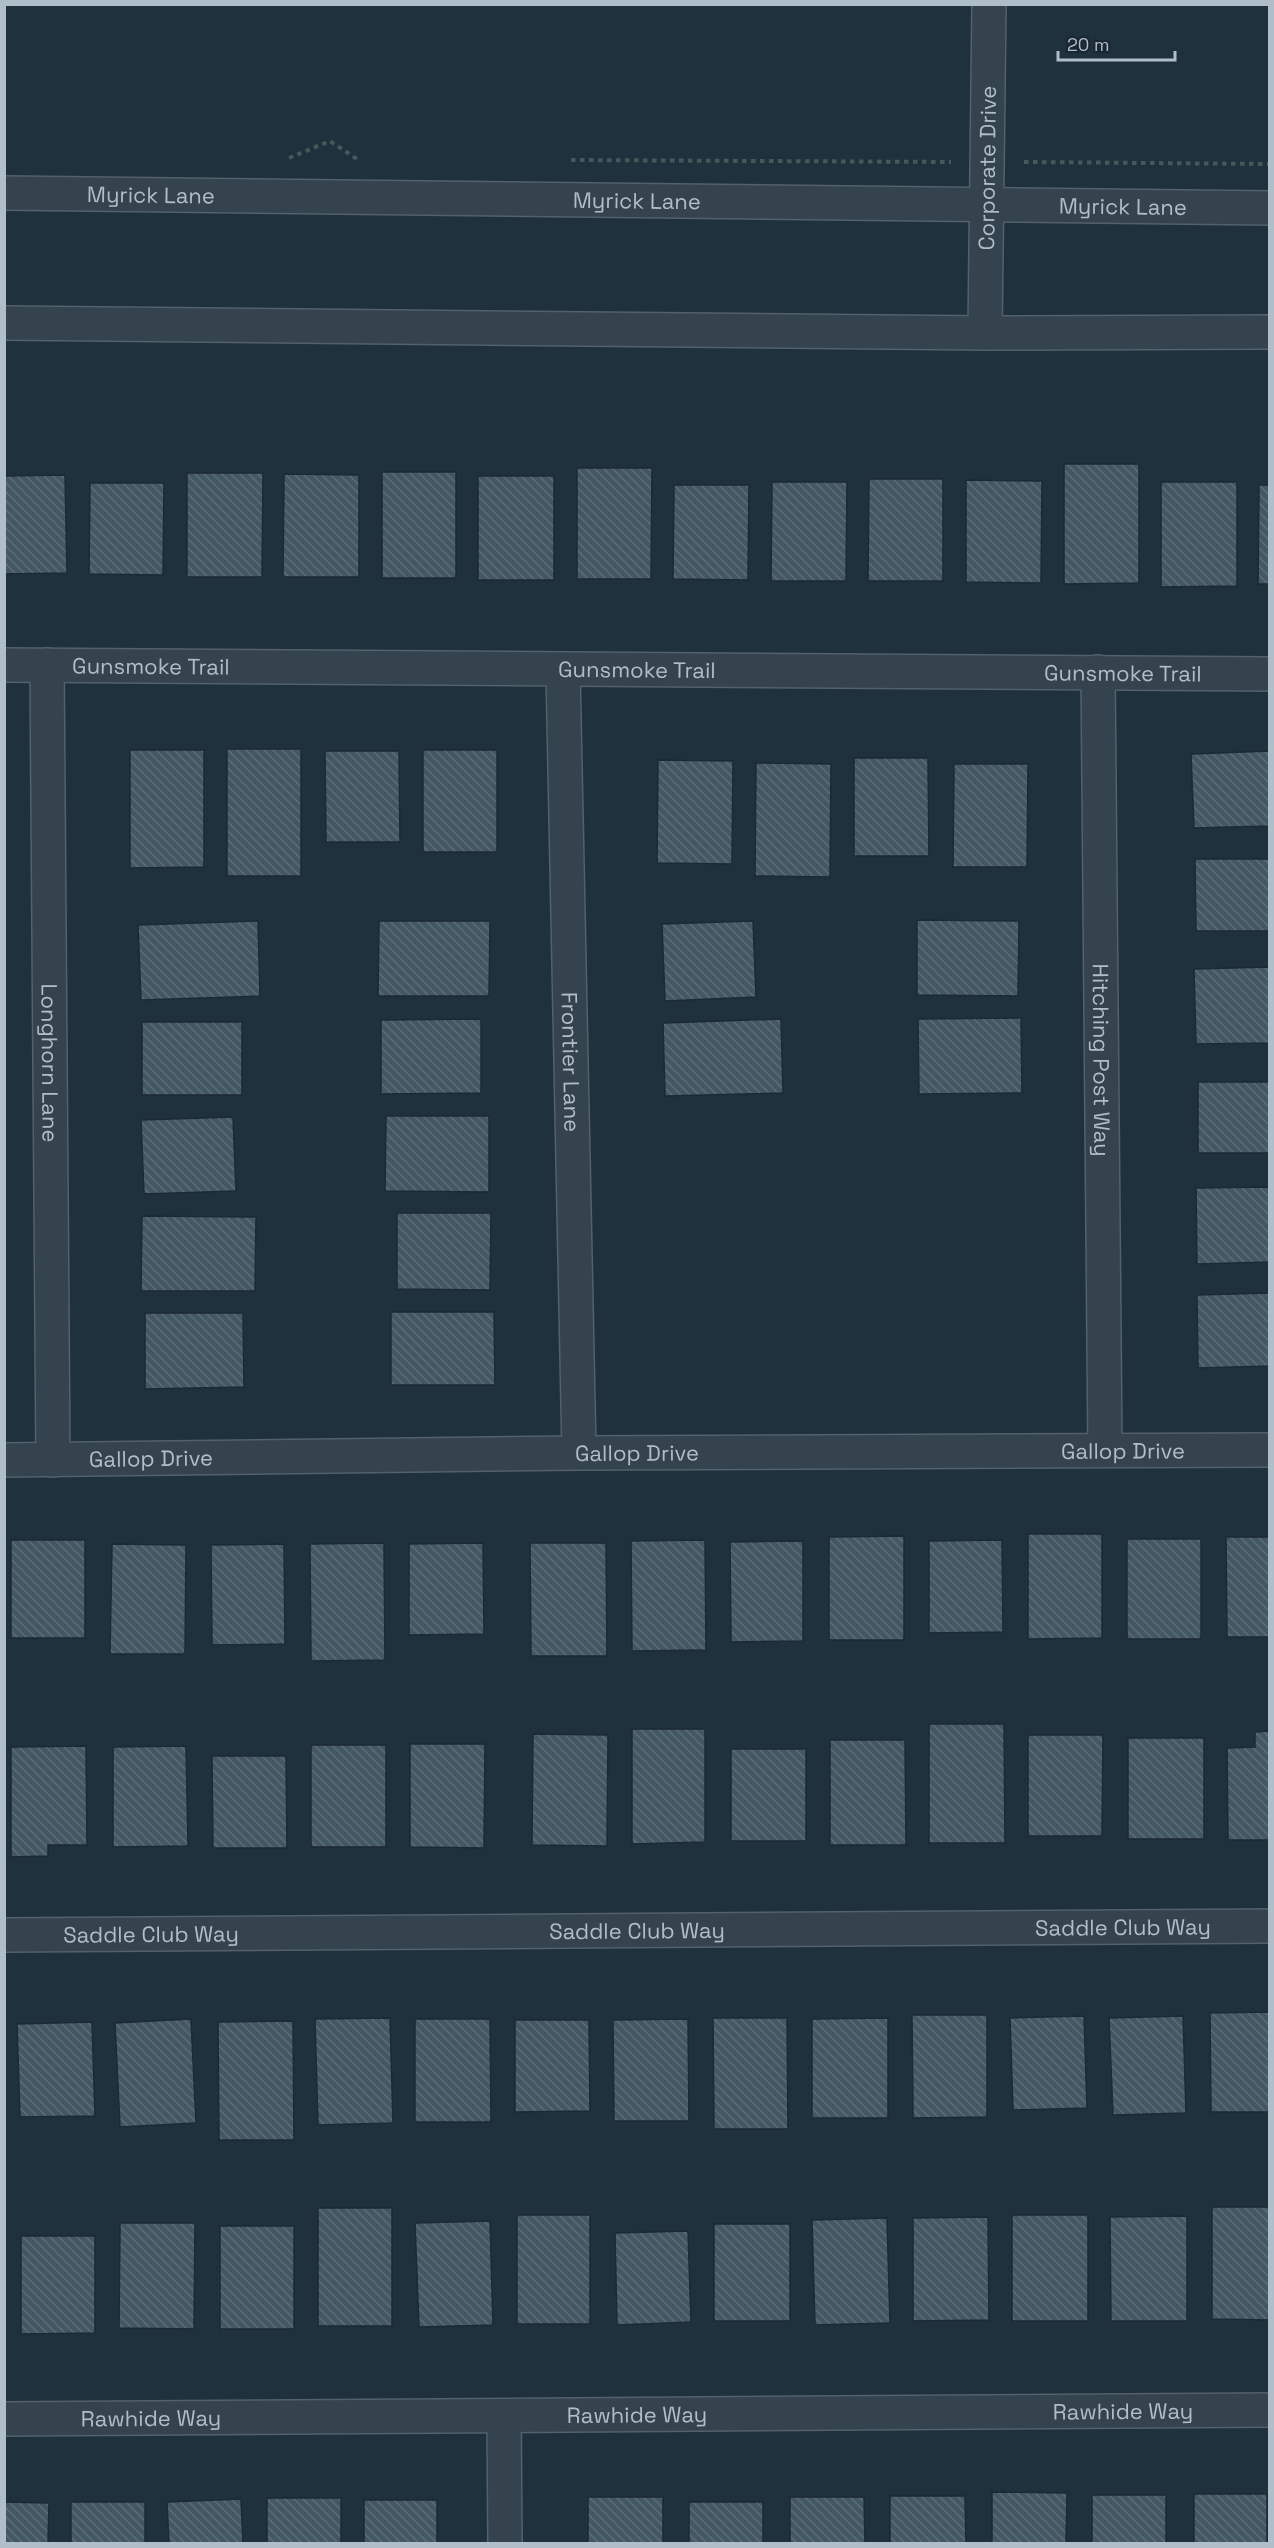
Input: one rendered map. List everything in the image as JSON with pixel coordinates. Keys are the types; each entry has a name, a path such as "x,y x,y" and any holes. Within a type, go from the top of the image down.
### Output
{"street":[{"name":"Corporate Drive","path":"985,333 989,4"},
{"name":"Myrick Lane","path":"4,193 1269,208"},
{"path":"4,323 985,333 1269,332"},
{"name":"Gunsmoke Trail","path":"4,664 1269,674"},
{"name":"Longhorn Lane","path":"47,665 53,1460"},
{"name":"Frontier Lane","path":"564,670 579,1452"},
{"name":"Hitching Post Way","path":"1098,672 1105,1450"},
{"name":"Gallop Drive","path":"4,1460 579,1452 1269,1450"},
{"name":"Saddle Club Way","path":"4,1935 1269,1926"},
{"name":"Rawhide Way","path":"4,2419 1269,2410"},
{"path":"504,2416 505,2544"}],"path":[{"path":"278,158 289,158 330,141 355,159 367,159"},
{"path":"569,160 1269,164"}],"building":[{"path":"1064,464 1139,464 1139,583 1064,584"},
{"path":"577,468 652,468 651,579 577,579"},
{"path":"382,472 456,472 456,578 382,578"},
{"path":"187,473 263,473 262,577 187,577"},
{"path":"284,474 359,475 359,577 283,577"},
{"path":"65,475 67,573 4,574 4,476"},
{"path":"478,476 554,476 554,580 478,580"},
{"path":"869,479 943,479 943,581 868,581"},
{"path":"966,480 1042,481 1041,583 966,582"},
{"path":"772,482 847,482 846,581 771,581"},
{"path":"1161,482 1237,482 1237,586 1161,587"},
{"path":"90,483 164,483 163,575 89,574"},
{"path":"674,485 749,485 748,580 673,579"},
{"path":"1259,485 1270,485 1270,584 1258,584"},
{"path":"227,749 301,749 301,876 227,876"},
{"path":"130,750 204,750 204,867 130,868"},
{"path":"423,750 497,750 497,852 423,852"},
{"path":"325,751 399,751 400,842 326,842"},
{"path":"1270,751 1270,826 1194,828 1191,754"},
{"path":"854,758 928,758 929,856 854,856"},
{"path":"658,760 733,761 732,864 657,863"},
{"path":"756,763 831,764 830,877 755,876"},
{"path":"954,764 1028,764 1027,867 953,867"},
{"path":"1195,859 1270,859 1270,931 1196,931"},
{"path":"917,920 1019,921 1018,996 917,995"},
{"path":"258,921 260,996 141,1000 138,925"},
{"path":"379,921 490,921 489,996 378,996"},
{"path":"753,921 756,997 665,1001 662,924"},
{"path":"1270,967 1270,1043 1196,1044 1194,969"},
{"path":"1021,1018 1022,1093 919,1094 918,1019"},
{"path":"481,1019 481,1093 381,1094 381,1020"},
{"path":"781,1019 783,1093 665,1096 663,1023"},
{"path":"142,1022 242,1022 242,1095 142,1095"},
{"path":"1198,1082 1270,1082 1270,1153 1198,1153"},
{"path":"386,1116 489,1116 489,1192 385,1191"},
{"path":"233,1117 236,1191 144,1194 141,1120"},
{"path":"1270,1187 1270,1262 1197,1264 1196,1188"},
{"path":"397,1213 491,1213 490,1290 397,1289"},
{"path":"142,1216 256,1217 255,1291 141,1291"},
{"path":"1270,1293 1270,1366 1198,1368 1197,1295"},
{"path":"391,1312 494,1312 495,1385 391,1385"},
{"path":"145,1313 243,1313 244,1387 145,1389"},
{"path":"1028,1534 1102,1534 1102,1638 1028,1639"},
{"path":"904,1536 904,1640 829,1640 829,1537"},
{"path":"1226,1537 1270,1537 1270,1637 1227,1637"},
{"path":"1127,1539 1201,1539 1201,1639 1127,1639"},
{"path":"11,1540 85,1540 85,1638 11,1638"},
{"path":"705,1540 706,1650 632,1651 631,1541"},
{"path":"1002,1540 1003,1632 929,1633 929,1541"},
{"path":"803,1541 803,1641 731,1642 730,1542"},
{"path":"384,1543 385,1660 311,1661 310,1544"},
{"path":"483,1543 484,1634 409,1635 409,1544"},
{"path":"530,1543 606,1543 607,1656 531,1656"},
{"path":"112,1544 186,1545 185,1654 110,1654"},
{"path":"284,1544 285,1644 212,1645 211,1545"},
{"path":"929,1724 1004,1724 1005,1843 929,1843"},
{"path":"632,1729 705,1729 705,1842 632,1844"},
{"path":"1270,1731 1270,1840 1228,1840 1227,1748 1255,1747 1255,1732"},
{"path":"533,1734 608,1735 607,1846 532,1845"},
{"path":"1028,1735 1103,1735 1102,1836 1028,1836"},
{"path":"1128,1738 1204,1738 1204,1839 1128,1839"},
{"path":"830,1740 905,1740 906,1845 830,1845"},
{"path":"410,1744 485,1744 484,1848 410,1847"},
{"path":"311,1745 386,1745 386,1847 311,1847"},
{"path":"86,1746 87,1845 48,1845 48,1856 11,1857 11,1747"},
{"path":"186,1746 188,1846 113,1847 113,1747"},
{"path":"731,1749 806,1749 806,1841 731,1841"},
{"path":"212,1756 286,1756 287,1848 213,1848"},
{"path":"1270,2012 1270,2112 1211,2112 1210,2013"},
{"path":"912,2015 987,2015 987,2117 913,2118"},
{"path":"1084,2016 1087,2108 1013,2110 1010,2018"},
{"path":"1183,2016 1186,2113 1113,2115 1109,2018"},
{"path":"390,2018 393,2123 318,2125 315,2019"},
{"path":"713,2018 787,2018 788,2129 714,2129"},
{"path":"888,2018 888,2118 812,2118 812,2019"},
{"path":"191,2019 196,2123 120,2127 115,2023"},
{"path":"415,2019 490,2019 491,2122 415,2122"},
{"path":"688,2019 689,2121 614,2121 613,2020"},
{"path":"515,2020 589,2020 590,2111 515,2112"},
{"path":"293,2021 294,2140 219,2140 218,2022"},
{"path":"92,2022 95,2116 20,2117 17,2024"},
{"path":"1212,2207 1270,2207 1270,2320 1212,2319"},
{"path":"318,2208 392,2208 392,2326 318,2326"},
{"path":"517,2215 590,2215 590,2324 517,2324"},
{"path":"1012,2215 1088,2215 1088,2321 1012,2321"},
{"path":"1187,2216 1187,2321 1111,2321 1110,2217"},
{"path":"988,2217 989,2320 913,2321 913,2218"},
{"path":"887,2218 890,2323 815,2325 812,2220"},
{"path":"490,2221 493,2325 419,2327 415,2223"},
{"path":"120,2223 195,2223 194,2329 119,2328"},
{"path":"714,2224 790,2224 790,2321 714,2321"},
{"path":"220,2226 294,2226 294,2329 220,2329"},
{"path":"688,2231 691,2322 617,2325 615,2233"},
{"path":"21,2236 95,2236 95,2333 21,2334"},
{"path":"992,2492 1067,2493 1066,2544 992,2544"},
{"path":"1194,2494 1267,2494 1267,2544 1194,2544"},
{"path":"1092,2495 1166,2495 1166,2544 1092,2544"},
{"path":"890,2496 965,2496 966,2544 890,2544"},
{"path":"588,2497 663,2497 663,2544 588,2544"},
{"path":"790,2497 864,2497 865,2544 790,2544"},
{"path":"267,2498 341,2498 341,2544 267,2544"},
{"path":"241,2499 243,2544 169,2544 167,2502"},
{"path":"364,2500 437,2500 437,2544 364,2544"},
{"path":"4,2502 49,2503 48,2544 4,2544"},
{"path":"71,2502 145,2502 145,2544 71,2544"},
{"path":"689,2502 763,2502 763,2544 689,2544"}]}
